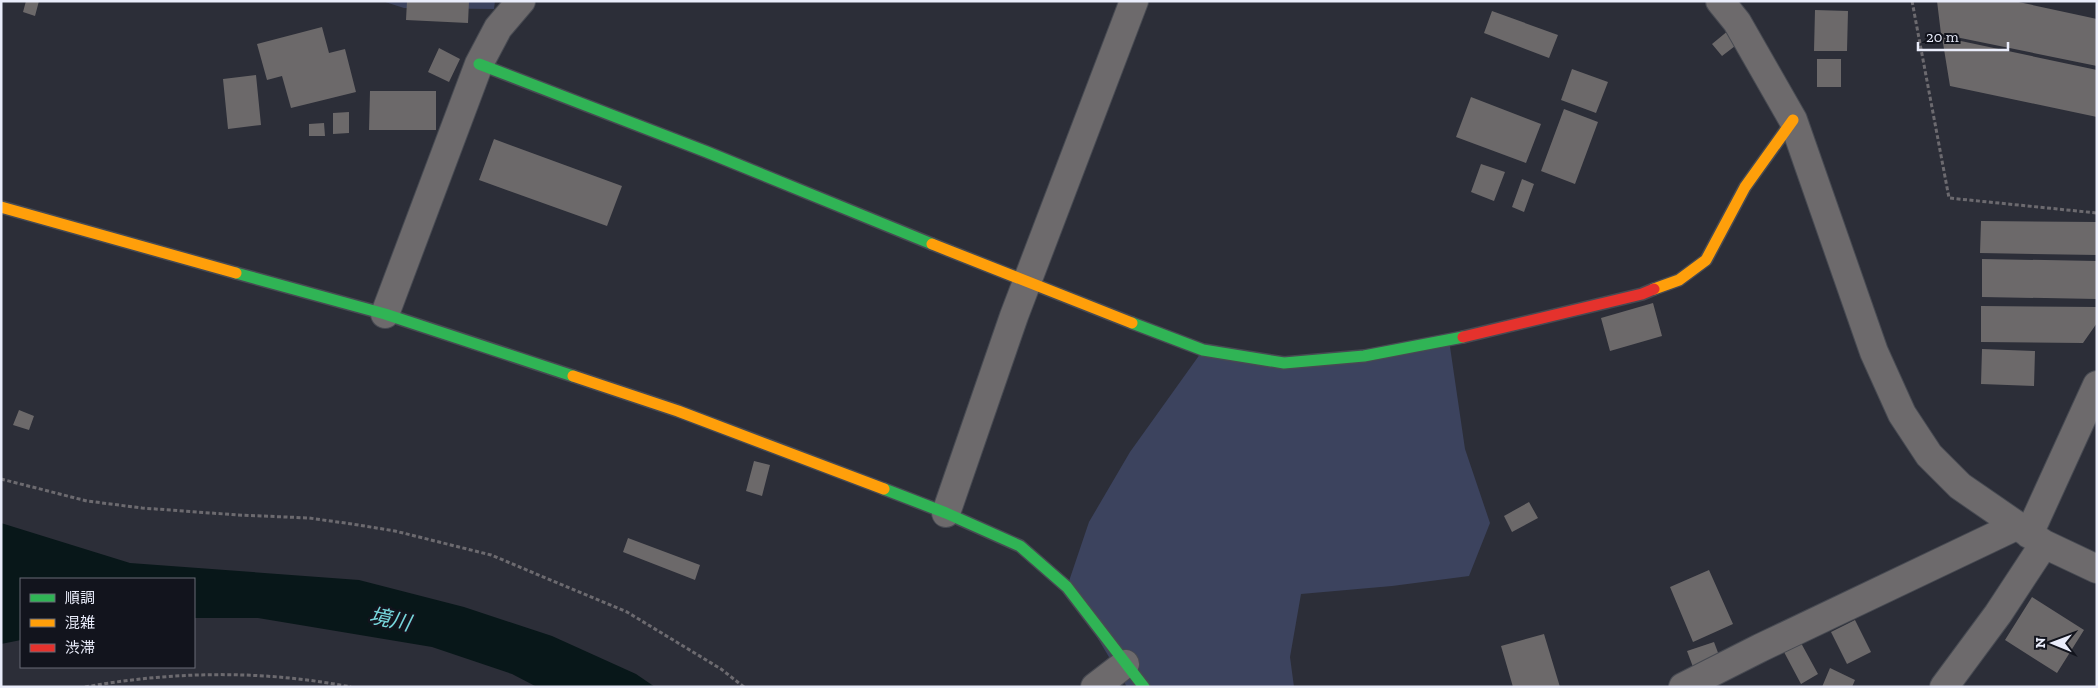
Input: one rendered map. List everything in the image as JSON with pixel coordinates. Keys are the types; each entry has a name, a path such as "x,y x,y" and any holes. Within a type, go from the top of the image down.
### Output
{"street":[{"path":"385,314 479,64 498,28 521,1"},
{"path":"946,513 1027,283 1134,1"},
{"path":"1720,1 1737,22 1793,120 1874,352 1902,414 1929,455 1960,486 2030,535 2097,569"},
{"path":"479,64 708,152 1027,283 1203,350 1284,363 1364,356 1449,340 1642,294 1679,280 1706,260 1745,187 1793,120"},
{"path":"1,207 385,314 678,411 946,513 1020,546 1067,587 1144,687"},
{"path":"1944,687 1998,614 2030,535 2097,385"},
{"path":"1683,687 1760,648 2030,535"},
{"path":"1095,687 1125,664"}],"path":[{"path":"1912,1 1949,198 2097,213"},
{"path":"1,479 87,500 142,508 238,516 309,518 352,524 395,531 491,555 628,612 721,669 744,687"},
{"path":"85,687 123,680 175,675 233,674 280,676 351,687"}],"shaded area":[{"path":"382,1 495,1 494,9 404,8"},
{"path":"1449,340 1465,449 1490,523 1469,576 1392,586 1301,594 1290,657 1294,687 1127,687 1067,587 1089,522 1130,452 1203,350 1284,363"}],"water":[{"name":"境川","path":"1,523 130,563 359,580 464,607 552,636 636,674 655,687 537,687 512,674 432,647 258,618 195,618 195,578 20,578 20,640 1,644"}],"building":[{"path":"26,1 39,1 35,16 23,12"},
{"path":"407,1 469,1 468,23 406,20"},
{"path":"1937,1 2014,1 2097,19 2097,66 1941,34"},
{"path":"1815,10 1848,11 1847,51 1814,51"},
{"path":"1492,11 1558,35 1549,58 1484,33"},
{"path":"322,27 329,53 345,49 356,92 291,108 282,76 267,80 257,44"},
{"path":"1729,30 1739,43 1722,56 1712,44"},
{"path":"1942,37 2097,70 2097,117 1950,86"},
{"path":"439,48 460,59 449,82 428,72"},
{"path":"1817,59 1841,59 1841,87 1817,87"},
{"path":"1572,69 1608,82 1596,113 1561,100"},
{"path":"256,75 261,125 228,129 223,79"},
{"path":"370,91 436,91 436,130 369,130"},
{"path":"1471,97 1541,124 1526,163 1456,137"},
{"path":"1564,109 1598,122 1575,184 1541,171"},
{"path":"349,112 349,133 333,134 333,113"},
{"path":"324,123 325,136 309,136 309,124"},
{"path":"494,139 622,186 607,226 479,180"},
{"path":"1481,164 1505,172 1494,201 1471,192"},
{"path":"1522,179 1534,184 1524,212 1512,207"},
{"path":"1981,221 2097,222 2097,255 1980,253"},
{"path":"1982,259 2097,261 2097,299 1982,297"},
{"path":"1653,303 1662,336 1610,351 1601,318"},
{"path":"1981,306 2097,307 2097,323 2083,343 1981,342"},
{"path":"1982,349 2035,351 2034,386 1981,384"},
{"path":"19,410 34,416 29,430 13,425"},
{"path":"754,461 770,465 762,496 746,491"},
{"path":"1529,502 1538,518 1512,532 1504,516"},
{"path":"628,538 700,565 695,580 623,552"},
{"path":"1709,570 1733,624 1693,642 1670,587"},
{"path":"2032,597 2084,630 2057,673 2005,640"},
{"path":"1855,620 1871,652 1847,664 1831,632"},
{"path":"1544,634 1560,687 1513,687 1501,646"},
{"path":"1714,642 1720,658 1693,667 1687,651"},
{"path":"1801,643 1818,674 1801,684 1784,652"},
{"path":"1830,668 1855,680 1852,687 1822,687"}],"traffic: fast":[{"path":"479,64 707,152 932,244"},
{"path":"236,273 385,314 573,376"},
{"path":"1132,323 1203,350 1284,363 1364,356 1463,337"},
{"path":"884,489 946,513 1020,546 1067,587 1144,687"}],"traffic: slow":[{"path":"1654,289 1679,280 1706,260 1745,187 1793,120"},
{"path":"1,207 236,273"},
{"path":"932,244 1132,323"},
{"path":"573,376 678,411 884,489"}],"traffic: jam":[{"path":"1463,337 1642,294 1654,289"}]}
